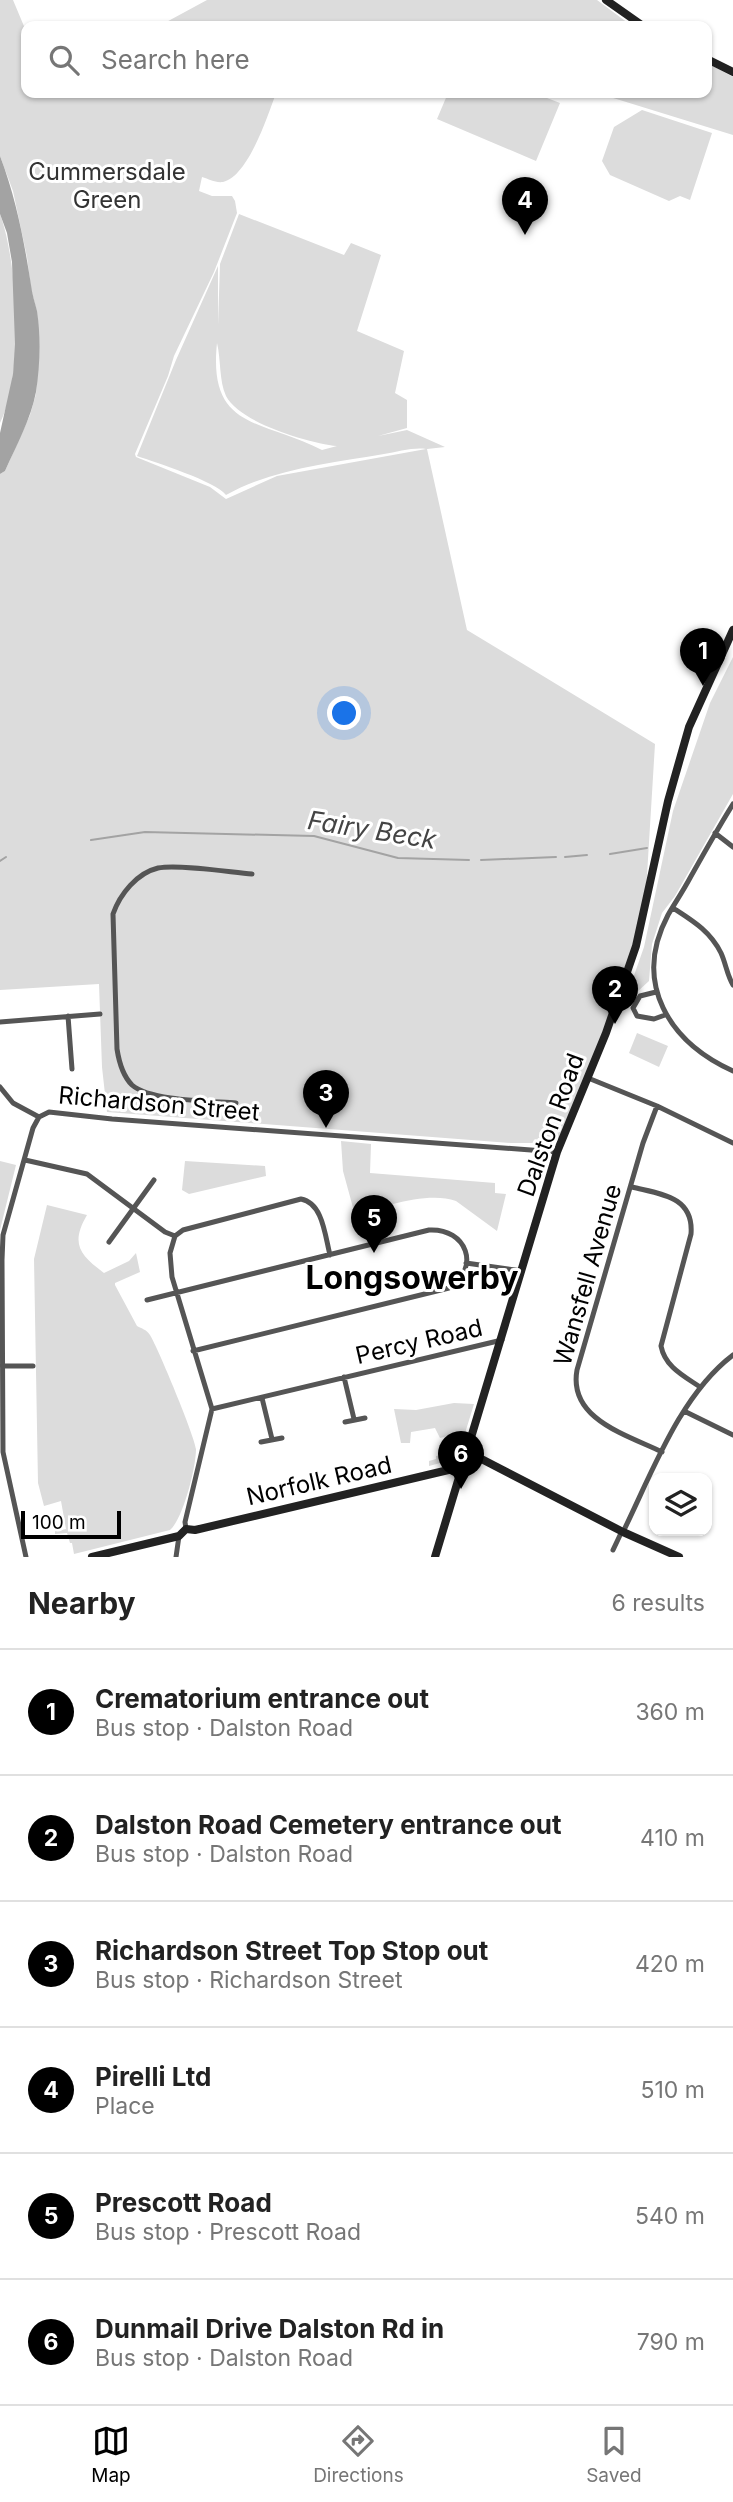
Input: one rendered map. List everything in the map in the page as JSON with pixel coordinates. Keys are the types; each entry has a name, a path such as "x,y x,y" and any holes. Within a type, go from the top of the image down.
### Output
{"main road":[{"path":"606,0 636,21"},
{"path":"712,62 733,72"},
{"name":"Dalston Road","path":"435,1557 558,1152 612,1017 636,946 667,801 689,727 733,630"},
{"path":"468,1452 679,1557"},
{"name":"Norfolk Road","path":"186,1529 195,1530 461,1467"},
{"path":"92,1557 179,1536 186,1529"}],"street":[{"path":"733,804 673,908 660,936 654,964 656,992 665,1015 684,1039 701,1053 733,1071"},
{"path":"715,834 733,847"},
{"path":"236,1103 157,1095 134,1087 127,1079 119,1062 117,1049 113,914 117,903 132,884 144,874 159,868 252,874"},
{"path":"673,908 701,926 712,938 733,985"},
{"path":"656,992 640,996 633,1008 637,1016 654,1019 665,1015"},
{"path":"0,1022 100,1014"},
{"path":"68,1016 72,1069"},
{"path":"588,1078 657,1106 733,1143"},
{"path":"0,1087 13,1103 38,1117"},
{"name":"Wansfell Avenue","path":"657,1106 643,1143 577,1370 576,1385 580,1401 594,1418 662,1452"},
{"name":"Richardson Street","path":"26,1557 3,1452 1,1251 3,1235 38,1117 49,1112 558,1152"},
{"path":"25,1160 87,1174 175,1236"},
{"path":"108,1242 154,1180"},
{"path":"632,1187 673,1198 684,1206 690,1216 691,1234 661,1346 670,1366 700,1387"},
{"path":"186,1529 185,1522 212,1409 176,1292 170,1259 175,1236 183,1230 301,1199 309,1200 317,1208 330,1255"},
{"path":"147,1300 429,1230 443,1230 462,1243 466,1263 460,1279 444,1290 193,1351"},
{"path":"466,1263 522,1272"},
{"name":"Percy Road","path":"212,1409 502,1340"},
{"path":"613,1550 684,1411 700,1387 733,1355"},
{"path":"2,1366 33,1366"},
{"name":"Percy Road","path":"344,1377 354,1419"},
{"path":"262,1398 272,1440"},
{"path":"684,1411 733,1435"},
{"path":"345,1422 365,1418"},
{"path":"261,1442 282,1438"},
{"path":"176,1557 179,1536"}],"green space":[{"name":"Cummersdale Green","path":"0,0 13,0 22,21 21,98 274,98 256,144 241,169 223,182 202,177 199,191 212,196 232,196 237,213 214,272 174,356 135,454 136,457 210,487 226,499 277,476 426,449 405,450 302,468 263,479 226,495 198,478 137,456 218,266 218,325 220,264 239,214 344,255 351,243 381,255 357,331 404,351 395,393 407,400 407,428 378,436 407,430 445,447 427,449 467,630 655,744 645,908 606,1032 558,1140 550,1143 511,1143 107,1112 102,1067 99,984 0,990 0,474 5,471 30,415 36,394 39,354 37,312 13,191 0,156","holes":["217,343 226,396 245,415 276,430 337,446 322,450 243,418 230,407 221,392 216,371"]},
{"path":"207,0 597,0 625,21 168,21"},
{"path":"712,66 733,77 733,135 613,98 712,98"},
{"path":"446,98 547,98 560,103 536,161 437,119"},
{"path":"642,110 712,133 690,200 680,196 669,201 610,175 602,161 614,127"},
{"path":"0,214 11,261 16,319 13,377 8,403 0,423"},
{"path":"733,657 733,794 675,896 662,913 652,944 649,981 624,1004 644,947 673,811 710,703"},
{"path":"637,1033 668,1046 659,1067 629,1053"},
{"path":"341,1141 371,1144 370,1173 495,1183 495,1193 506,1194 497,1231 456,1201 444,1198 405,1201 355,1215 343,1171"},
{"path":"0,1161 16,1165 0,1230"},
{"path":"185,1161 265,1166 266,1176 189,1194 182,1190"},
{"path":"47,1205 87,1215 79,1234 80,1248 104,1273 129,1261 136,1253 140,1272 115,1285 137,1326 147,1331 154,1343 196,1449 188,1492 180,1515 170,1530 74,1554 67,1533 55,1534 55,1531 66,1529 61,1501 44,1506 38,1483 34,1259"},
{"path":"454,1403 474,1404 458,1456 429,1466 429,1461 436,1459 436,1456 451,1453 452,1441 449,1441 448,1436 440,1438 435,1428 411,1432 410,1443 401,1443 394,1409 416,1410"}],"shaded area":[{"path":"0,156 22,235 37,311 40,352 31,412 5,471 0,474 0,433 13,374 15,344 12,262 7,233 0,214"}],"waterway":[{"name":"Fairy Beck","path":"91,840 145,832 314,836 398,858 469,860"},
{"name":"Fairy Beck","path":"610,854 647,848"},
{"name":"Fairy Beck","path":"565,857 587,855"},
{"name":"Fairy Beck","path":"0,861 6,857"},
{"name":"Fairy Beck","path":"481,860 556,857"}],"place":[{"name":"Pirelli Ltd","path":"525,235"},
{"name":"Crematorium entrance out","path":"703,686"},
{"name":"Dalston Road Cemetery entrance out","path":"615,1024"},
{"name":"Richardson Street Top Stop out","path":"326,1128"},
{"name":"Prescott Road","path":"374,1253"},
{"name":"Dunmail Drive Dalston Rd in","path":"461,1489"}],"district":[{"name":"Longsowerby","path":"412,1278"}]}
